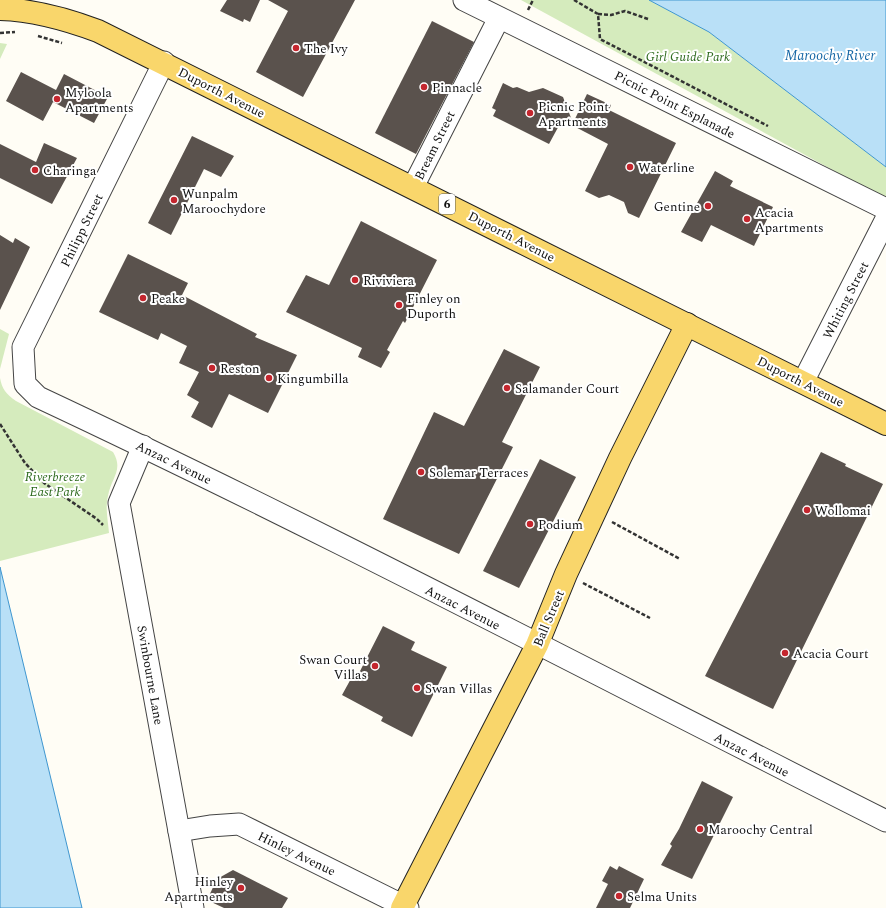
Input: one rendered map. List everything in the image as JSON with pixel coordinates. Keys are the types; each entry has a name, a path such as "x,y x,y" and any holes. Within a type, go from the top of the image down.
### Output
{"main road":[{"name":"Duporth Avenue","path":"0,9 35,12 74,22 98,31 164,62 886,424"},
{"name":"Ball Street","path":"404,907 537,644 566,574 620,458 686,324"}],"street":[{"name":"Picnic Point Esplanade","path":"464,0 499,18 526,29 886,209"},
{"name":"Bream Street","path":"413,187 499,18"},
{"name":"Philipp Street","path":"38,397 25,384 23,347 164,62"},
{"name":"Whiting Street","path":"803,382 886,219"},
{"name":"Anzac Avenue","path":"38,397 143,446 384,566 886,821"},
{"name":"Swinbourne Lane","path":"143,446 119,502 193,908"},
{"name":"Hinley Avenue","path":"180,831 210,826 239,824 404,907"}],"path":[{"path":"574,0 598,14 611,15 625,10 648,19"},
{"path":"598,14 600,39 774,129"},
{"path":"0,33 22,32"},
{"path":"36,36 64,43"},
{"path":"0,424 25,463 44,483 97,519 105,528"},
{"path":"595,514 680,558"},
{"path":"566,574 650,618"}],"green space":[{"name":"Girl Guide Park","path":"521,0 649,0 709,32 886,167 886,199"},
{"path":"0,43 7,44 0,59"},
{"path":"0,329 9,334 0,369"},
{"name":"Riverbreeze East Park","path":"0,378 5,391 16,401 113,452 116,458 117,469 107,501 109,533 0,561"}],"water":[{"name":"Maroochy River","path":"649,0 886,0 886,167 709,32"},
{"path":"0,567 82,908 0,908"}],"building":[{"path":"227,0 260,0 250,22 244,19 243,22 220,11"},
{"name":"The Ivy","path":"268,0 355,0 303,97 256,72 288,11"},
{"name":"Pinnacle","path":"432,21 474,42 416,154 375,133"},
{"name":"Myloola Apartments","path":"21,72 56,90 64,74 108,97 94,123 53,102 43,121 6,101"},
{"path":"503,83 513,88 517,87 529,92 543,88 563,97 573,123 587,94 611,105 609,110 676,143 639,218 628,213 624,202 609,195 599,198 585,191 608,144 562,120 549,144 493,116 496,110 492,108"},
{"name":"Wunpalm Maroochydore","path":"192,136 234,156 221,177 204,169 171,235 148,223"},
{"name":"Charinga","path":"44,143 77,158 52,204 0,178 0,144 36,162"},
{"path":"715,171 733,181 730,186 773,207 754,246 711,225 702,242 681,232"},
{"path":"361,221 437,260 405,323 403,321 387,350 390,352 381,368 358,357 362,348 286,312 306,275 329,285"},
{"path":"0,235 13,243 15,238 30,247 0,310"},
{"path":"128,254 188,283 182,295 257,334 255,337 297,355 268,413 229,394 212,428 191,417 199,402 187,395 199,372 179,363 187,346 161,333 158,340 99,312"},
{"path":"504,349 540,367 502,442 513,447 459,554 383,519 434,412 464,426"},
{"path":"821,452 846,464 845,466 883,484 773,709 705,676"},
{"name":"Podium","path":"540,459 576,477 519,588 483,571"},
{"path":"383,626 415,642 411,650 447,667 412,737 381,721 383,717 342,695 353,675 357,677"},
{"name":"Maroochy Central","path":"702,781 733,797 692,879 661,865 672,846 670,844 679,829"},
{"name":"Selma Units","path":"610,866 617,870 619,866 644,879 630,908 596,908 608,884 602,881"},
{"name":"Hinley Apartments","path":"233,870 288,898 282,908 224,908 207,900 217,879"}],"place":[{"name":"The Ivy","path":"296,48"},
{"name":"Pinnacle","path":"424,87"},
{"name":"Myloola Apartments","path":"57,99"},
{"name":"Picnic Point Apartments","path":"530,113"},
{"name":"Waterline","path":"630,167"},
{"name":"Charinga","path":"35,170"},
{"name":"Wunpalm Maroochydore","path":"174,200"},
{"name":"Gentine","path":"708,206"},
{"name":"Acacia Apartments","path":"747,219"},
{"name":"Riviviera","path":"355,280"},
{"name":"Peake","path":"143,298"},
{"name":"Finley on Duporth","path":"399,305"},
{"name":"Reston","path":"212,368"},
{"name":"Kingumbilla","path":"269,378"},
{"name":"Salamander Court","path":"507,388"},
{"name":"Solemar Terraces","path":"421,472"},
{"name":"Wollomai","path":"807,510"},
{"name":"Podium","path":"530,524"},
{"name":"Acacia Court","path":"785,653"},
{"name":"Swan Court Villas","path":"375,666"},
{"name":"Swan Villas","path":"417,688"},
{"name":"Maroochy Central","path":"700,829"},
{"name":"Hinley Apartments","path":"241,888"},
{"name":"Selma Units","path":"619,896"}]}
